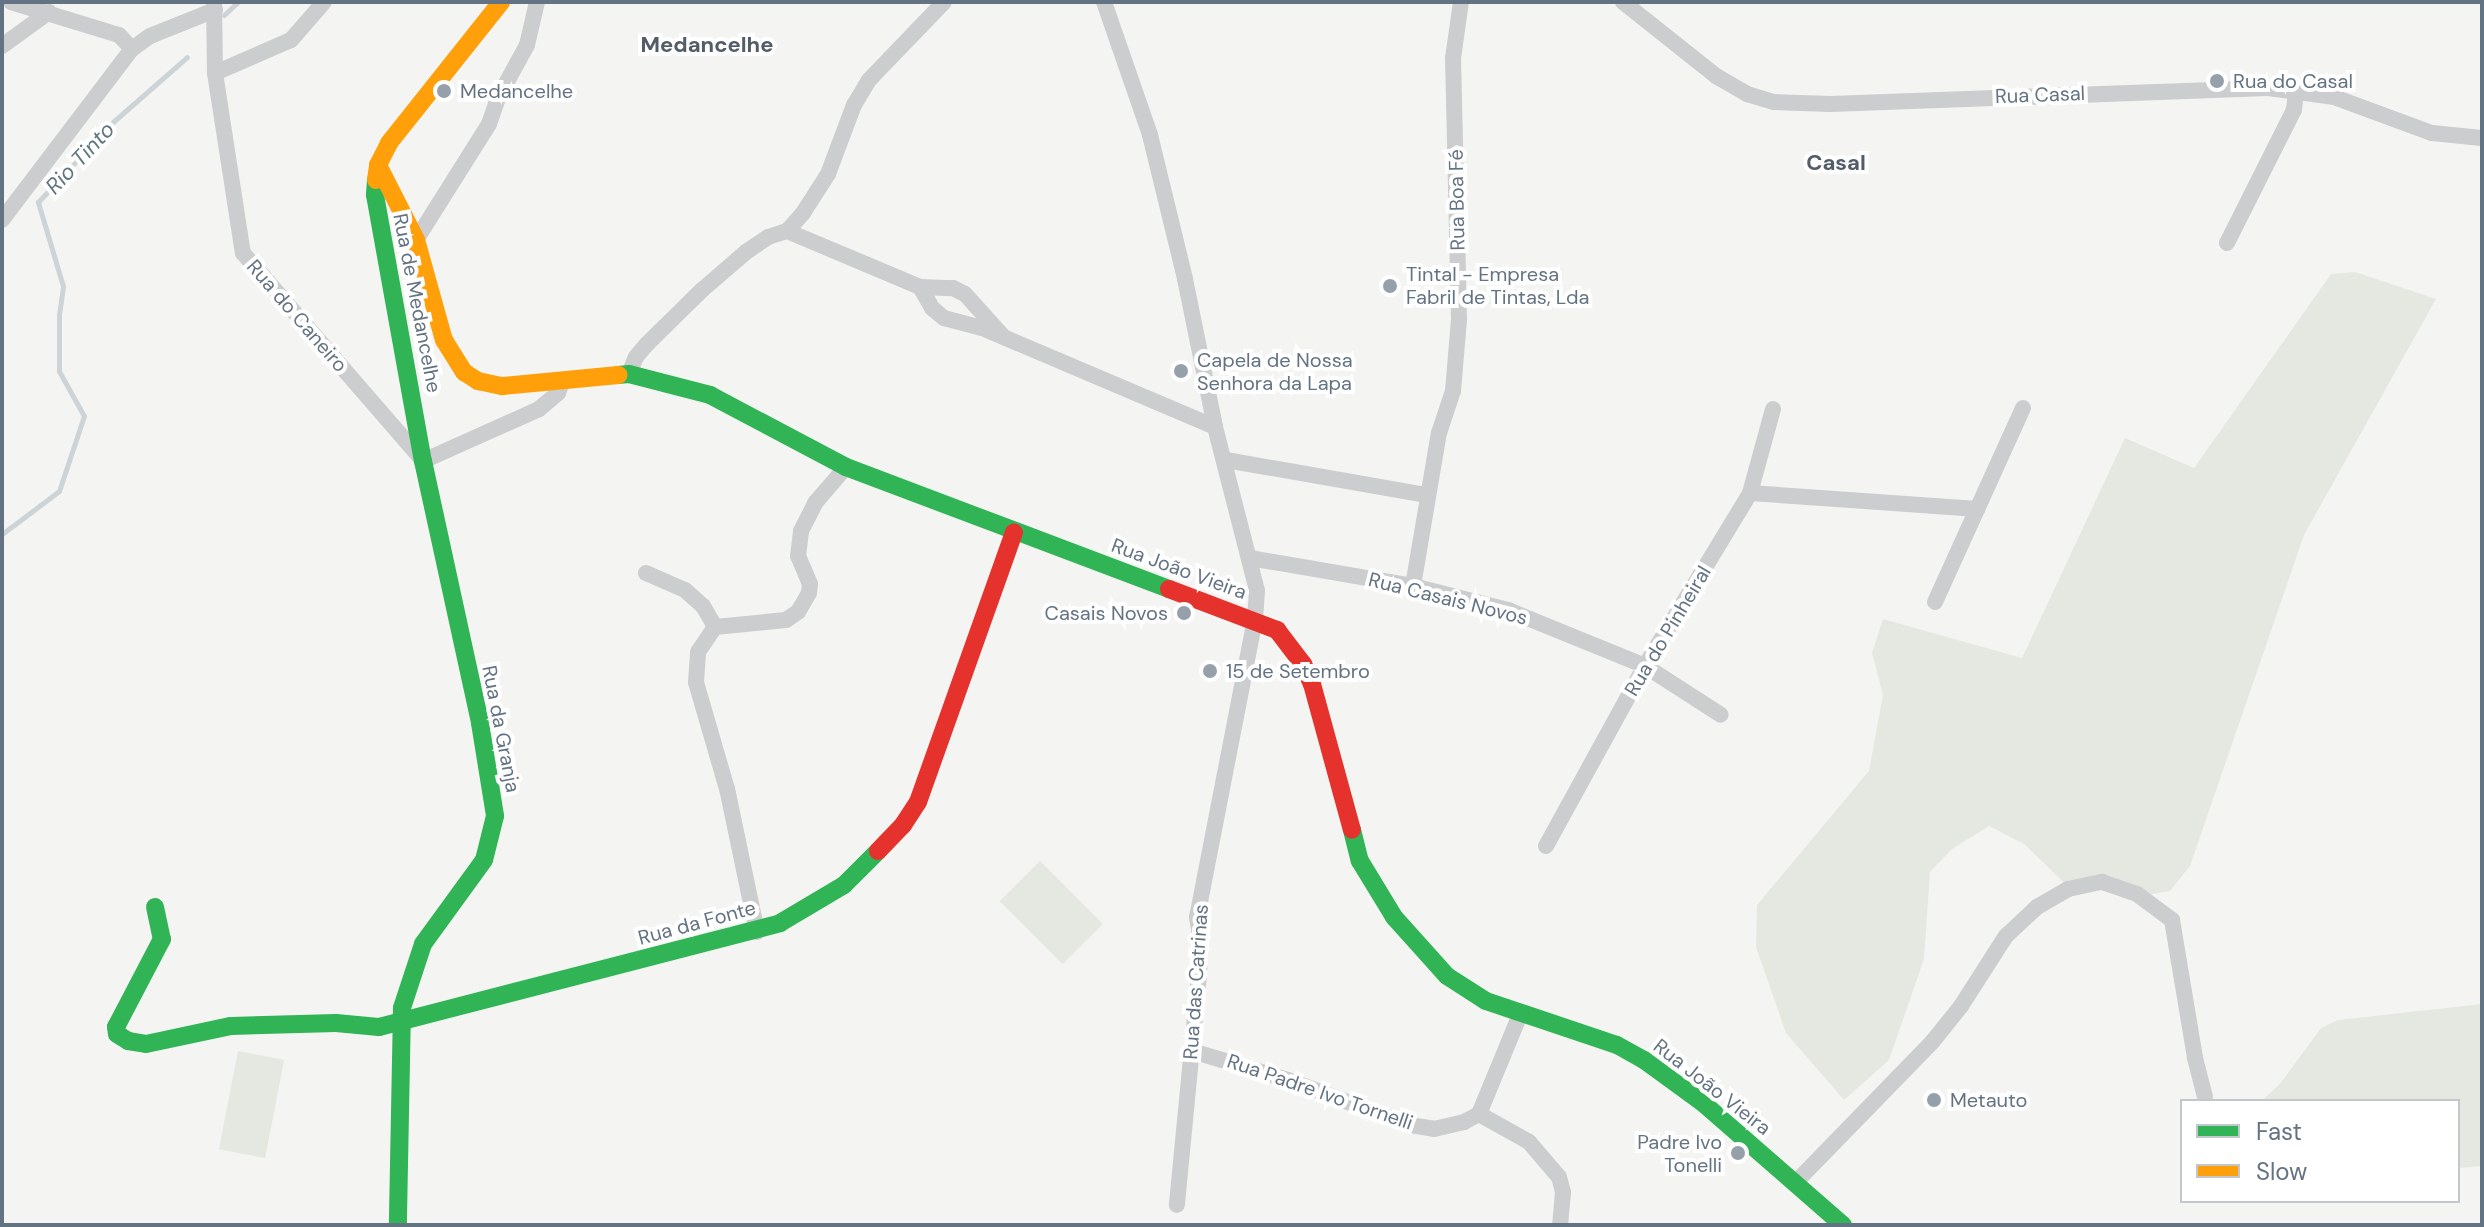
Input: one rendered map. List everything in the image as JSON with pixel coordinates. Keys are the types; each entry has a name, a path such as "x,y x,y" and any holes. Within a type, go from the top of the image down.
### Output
{"street":[{"path":"11,2 119,35 132,49"},
{"path":"215,73 291,40 324,2"},
{"name":"Rua de Medancelhe","path":"423,461 377,214 378,165 410,112 501,2"},
{"path":"416,240 489,124 498,98 527,45 537,2"},
{"path":"629,374 636,357 646,345 702,290 746,252 768,237 787,231 828,174 854,105 869,80 944,2"},
{"name":"Rua das Catrinas","path":"1104,2 1150,135 1185,279 1215,427 1226,460 1257,591 1255,619 1197,917 1201,943 1177,1205"},
{"name":"Rua Boa Fé","path":"1413,586 1439,433 1453,391 1459,320 1453,58 1461,2"},
{"name":"Rua Casal","path":"1623,2 1716,76 1747,94 1774,102 1831,104 2268,88 2334,97 2432,133 2482,138"},
{"path":"2,220 132,49 150,36 215,6"},
{"name":"Rua do Caneiro","path":"215,6 215,73 243,253 423,461"},
{"path":"2,46 49,12"},
{"path":"2227,243 2287,126 2294,110 2296,91"},
{"name":"Rua João Vieira","path":"378,165 416,240 444,340 464,372 478,381 502,386 629,374 710,395 846,467 1014,533 1255,619 1277,630 1303,664 1360,861 1388,908 1447,976 1486,1001 1617,1045 1644,1060 1703,1103 1843,1225"},
{"path":"787,231 920,287 953,288 965,294 1005,339"},
{"path":"920,287 932,308 944,318 1005,339 1215,427"},
{"path":"423,461 539,409 558,393 563,380"},
{"path":"1935,602 2023,408"},
{"name":"Rua do Pinheiral","path":"1546,846 1645,666 1750,493 1773,409"},
{"path":"1226,460 1427,495"},
{"name":"Rua da Granja","path":"398,1225 402,1008 423,944 484,860 495,816 480,723 423,461"},
{"path":"715,627 786,620 798,612 810,584 798,556 801,531 815,503 846,467"},
{"path":"1750,493 1977,509"},
{"name":"Rua da Fonte","path":"155,907 162,939 116,1027 117,1034 128,1041 146,1044 174,1040 200,1030 231,1026 336,1023 379,1027 757,932 806,910 844,885 903,825 918,802 1014,533"},
{"name":"Rua Casais Novos","path":"1250,558 1413,586 1508,610 1645,666 1721,715"},
{"path":"646,573 685,590 703,606 715,627"},
{"path":"715,627 698,652 696,682 727,789 757,932"},
{"path":"1795,1183 1933,1041 1961,1006 2006,936 2037,907 2068,889 2102,882 2137,894 2172,920 2195,1058 2205,1097"},
{"path":"1521,1012 1479,1114 1529,1142 1559,1177 1563,1192 1560,1225"},
{"name":"Rua Padre Ivo Tornelli","path":"1192,1051 1288,1080 1410,1125 1434,1129 1464,1122 1479,1114"}],"shaded area":[{"path":"2355,272 2436,299 2304,535 2190,866 2170,891 2130,898 2107,887 2077,895 2024,844 1989,826 1952,849 1930,872 1924,959 1889,1060 1844,1100 1786,1033 1756,947 1757,905 1869,771 1883,695 1872,653 1883,619 2022,658 2125,438 2194,468 2331,274"},
{"path":"1040,861 1103,924 1063,964 1000,901"},
{"path":"2482,1004 2482,1166 2460,1168 2460,1099 2264,1099 2280,1084 2321,1028 2338,1020"},
{"path":"238,1051 284,1060 265,1158 219,1149"}],"waterway":[{"name":"Rio Tinto","path":"224,15 238,2"},
{"name":"Rio Tinto","path":"2,534 59,491 84,416 59,371 59,315 63,286 38,202 114,121 187,57"}],"traffic: fast":[{"path":"376,180 375,195 423,461 480,723 495,816 484,860 423,944 402,1008 398,1225"},
{"path":"618,375 629,374 710,395 846,467 1169,589"},
{"path":"1352,830 1360,861 1394,917 1447,976 1486,1001 1617,1045 1644,1060 1703,1103 1843,1225"},
{"path":"155,907 162,939 116,1027 117,1034 128,1041 146,1044 231,1026 336,1023 379,1027 780,923 844,885 878,851"}],"traffic: slow":[{"path":"376,180 378,165 389,143 501,2"},
{"path":"378,165 416,240 444,340 464,372 478,381 502,386 618,375"}],"traffic: jam":[{"path":"878,851 903,825 918,802 1014,533"},
{"path":"1169,589 1277,630 1303,664 1312,684 1352,830"}],"place":[{"name":"Rua do Casal","path":"2217,81"},
{"name":"Medancelhe","path":"444,91"},
{"name":"Tintal - Empresa Fabril de Tintas, Lda","path":"1390,286"},
{"name":"Capela de Nossa Senhora da Lapa","path":"1181,371"},
{"name":"Casais Novos","path":"1184,613"},
{"name":"15 de Setembro","path":"1210,671"},
{"name":"Metauto","path":"1934,1100"},
{"name":"Padre Ivo Tonelli","path":"1738,1153"}],"district":[{"name":"Medancelhe","path":"707,45"},
{"name":"Casal","path":"1836,163"}]}
